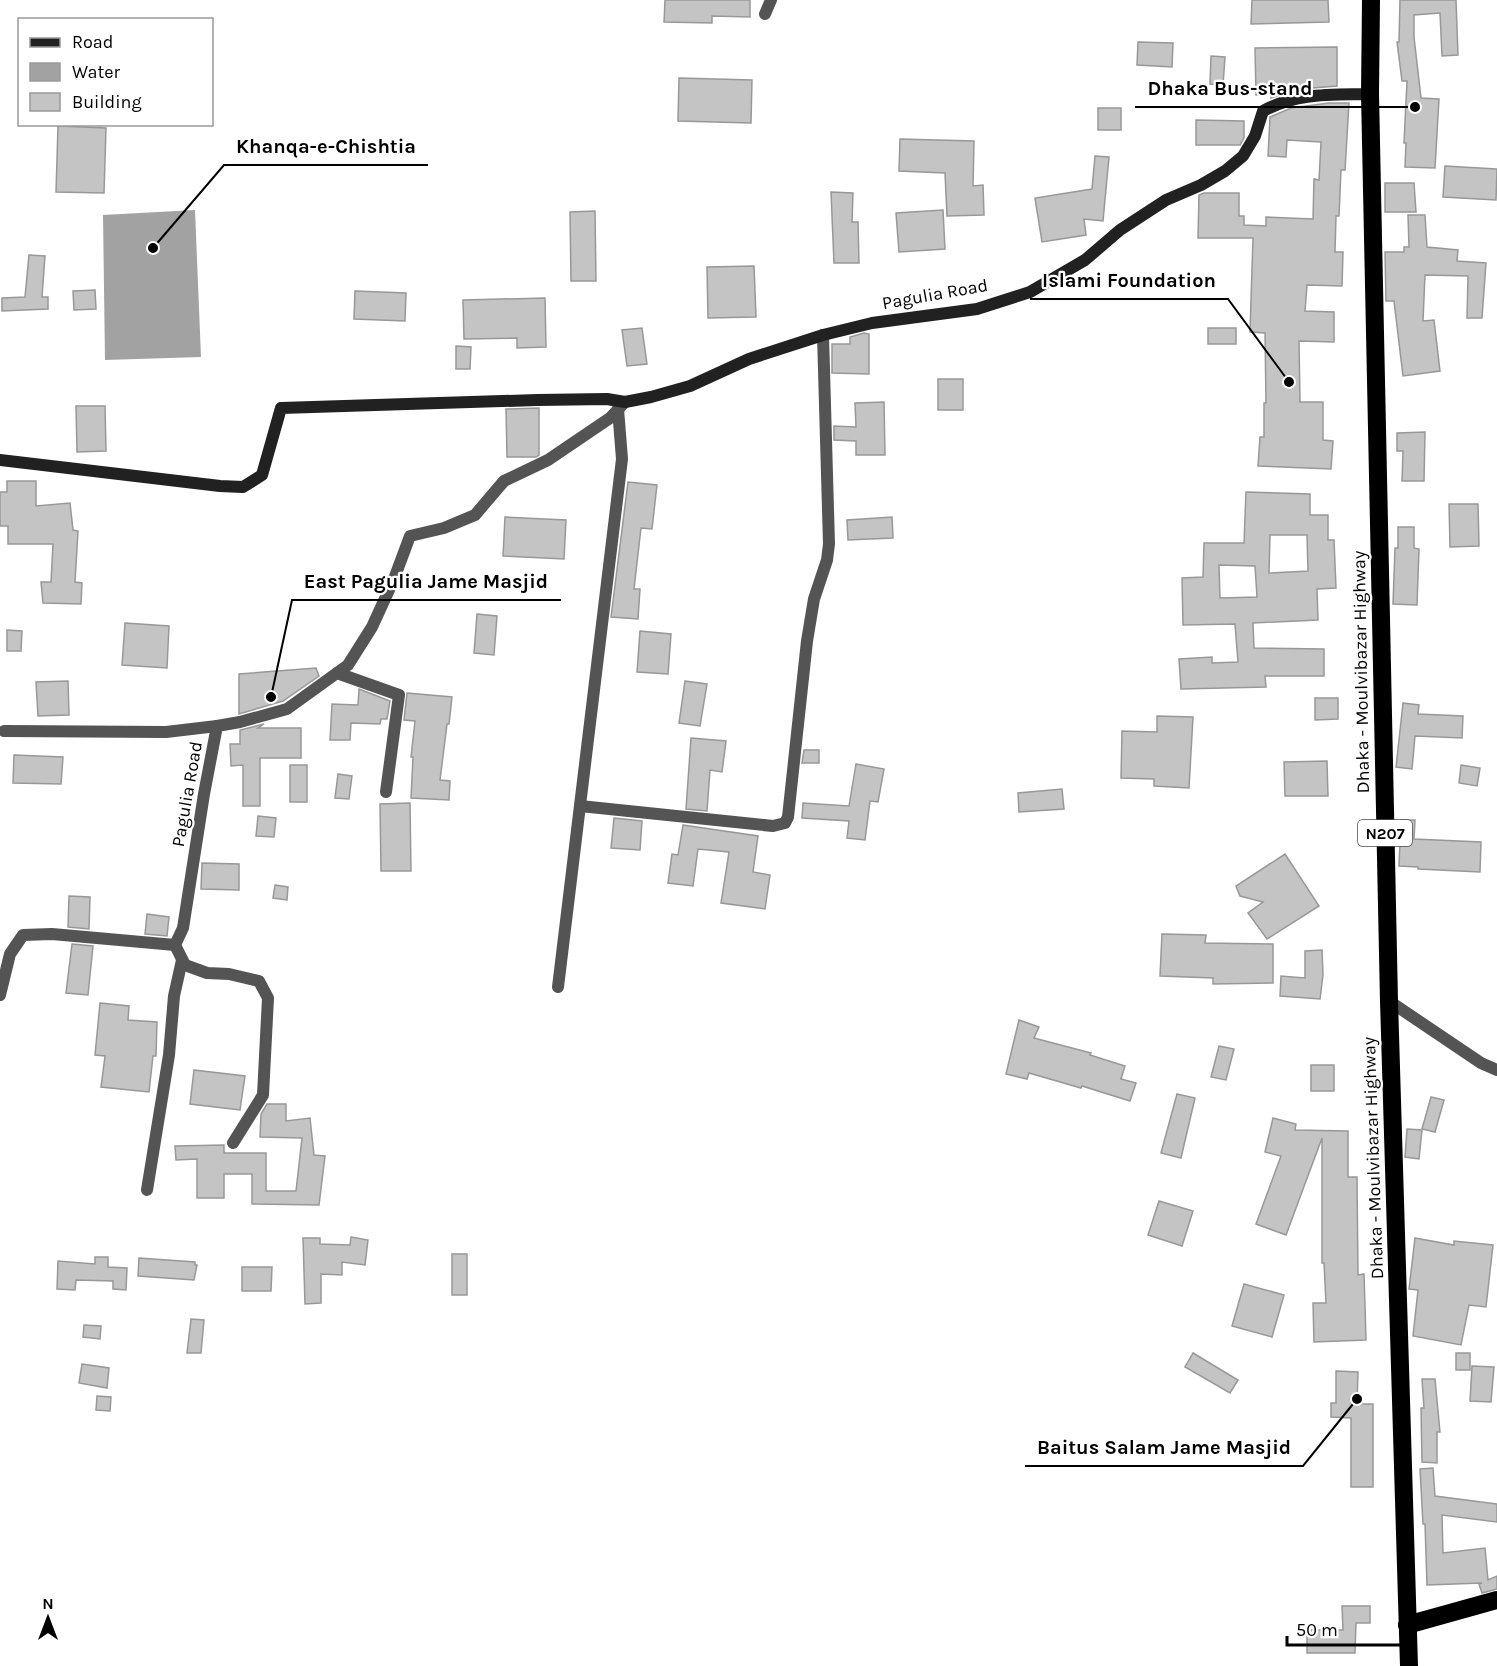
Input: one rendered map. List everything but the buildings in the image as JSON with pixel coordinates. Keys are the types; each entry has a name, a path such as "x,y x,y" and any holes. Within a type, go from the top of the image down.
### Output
{"highway":[{"name":"Dhaka - Moulvibazar Highway","path":"1371,0 1370,94 1389,1001 1409,1666"},
{"path":"1407,1625 1497,1600"}],"street":[{"path":"765,14 771,0"},
{"name":"Pagulia Road","path":"175,945 183,928 217,726 286,709 348,665 372,627 394,579 410,536 444,528 475,515 504,481 548,460 610,418 621,405 690,386 749,359 823,335 872,323 977,309 1030,292 1085,260 1120,230 1166,200 1201,185 1225,171 1243,156 1255,136 1263,111 1281,102 1314,95 1370,94"},
{"path":"580,806 773,826 785,824 788,817 807,641 814,599 829,544 823,335"},
{"name":"Pagulia Road","path":"0,460 243,487 262,475 281,408 607,399 621,405"},
{"path":"558,987 622,459 621,405"},
{"path":"337,673 399,695 387,792"},
{"path":"4,731 166,732 217,726"},
{"path":"0,995 10,954 23,934 52,934 175,945 185,965 207,973 229,974 259,981 268,998 263,1095 233,1143"},
{"path":"147,1190 169,1055 174,996 182,960"},
{"path":"1389,1001 1481,1063 1497,1070"}],"water":[{"path":"195,210 201,357 105,360 103,215"}],"place":[{"name":"Dhaka Bus-stand","path":"1415,107"},
{"name":"Khanqa-e-Chishtia","path":"153,248"},
{"name":"Islami Foundation","path":"1289,382"},
{"name":"East Pagulia Jame Masjid","path":"271,697"},
{"name":"Baitus Salam Jame Masjid","path":"1357,1399"}]}
